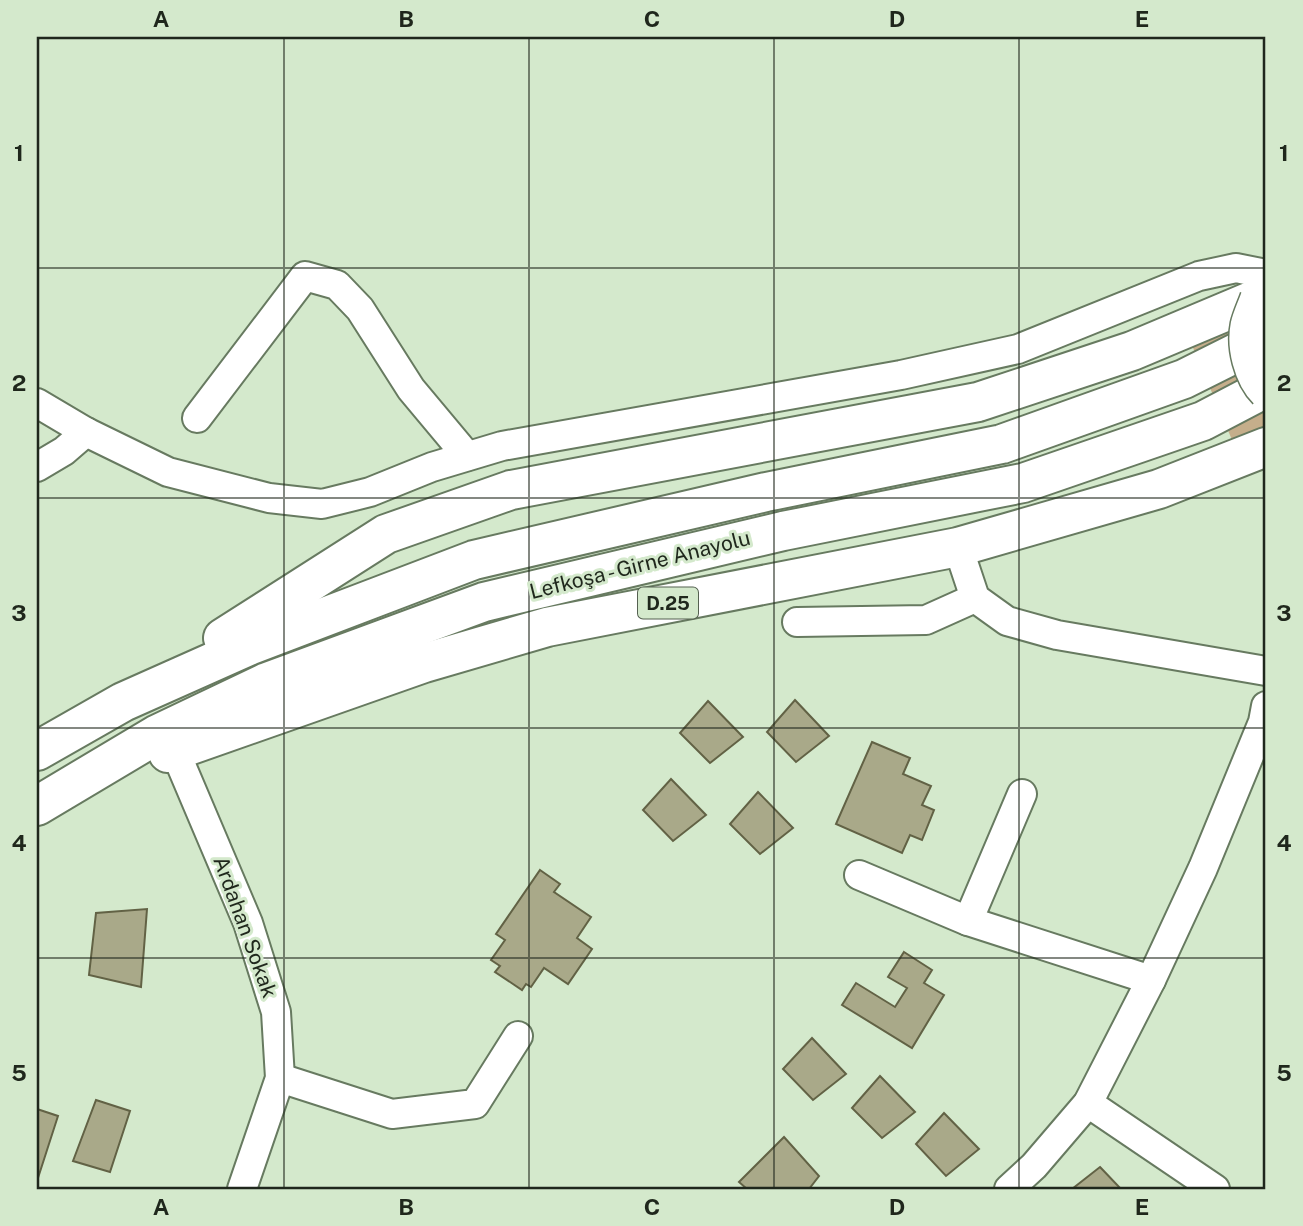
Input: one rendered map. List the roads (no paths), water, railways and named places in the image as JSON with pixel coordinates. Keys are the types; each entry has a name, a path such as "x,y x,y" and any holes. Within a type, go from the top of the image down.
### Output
{"highway":[{"path":"123,702 374,541 398,530 512,490 978,402 1132,351 1262,286"},
{"name":"Lefkoşa - Girne Anayolu","path":"37,751 123,702 251,645 474,560 766,492 1002,444 1184,379 1266,338"},
{"name":"Lefkoşa - Girne Anayolu","path":"37,806 156,735 267,682 484,602 783,531 1023,483 1203,421 1266,390"},
{"name":"D.25","path":"76,783 424,663 547,627 958,547 1159,489 1266,447"}],"main road":[{"path":"1262,286 1248,327 1249,358 1261,386 1266,390"}],"street":[{"path":"37,403 86,432 168,472 269,498 322,504 370,492 432,467 502,446 901,375 1018,349 1199,276 1236,268 1262,286"},
{"path":"197,418 305,276 337,285 360,309 411,390 467,456"},
{"path":"37,467 86,432"},
{"path":"958,547 975,598 1007,621 1057,635 1266,671"},
{"path":"797,622 926,620 975,598"},
{"path":"1009,1189 1034,1166 1088,1103 1151,980 1203,868 1263,722 1266,706"},
{"name":"Ardahan Sokak","path":"175,751 248,923 276,1012 279,1078 242,1189"},
{"path":"968,921 1021,794"},
{"path":"859,875 968,921 1151,980"},
{"path":"279,1078 392,1114 475,1104 518,1036"},
{"path":"1088,1103 1215,1189"}]}
